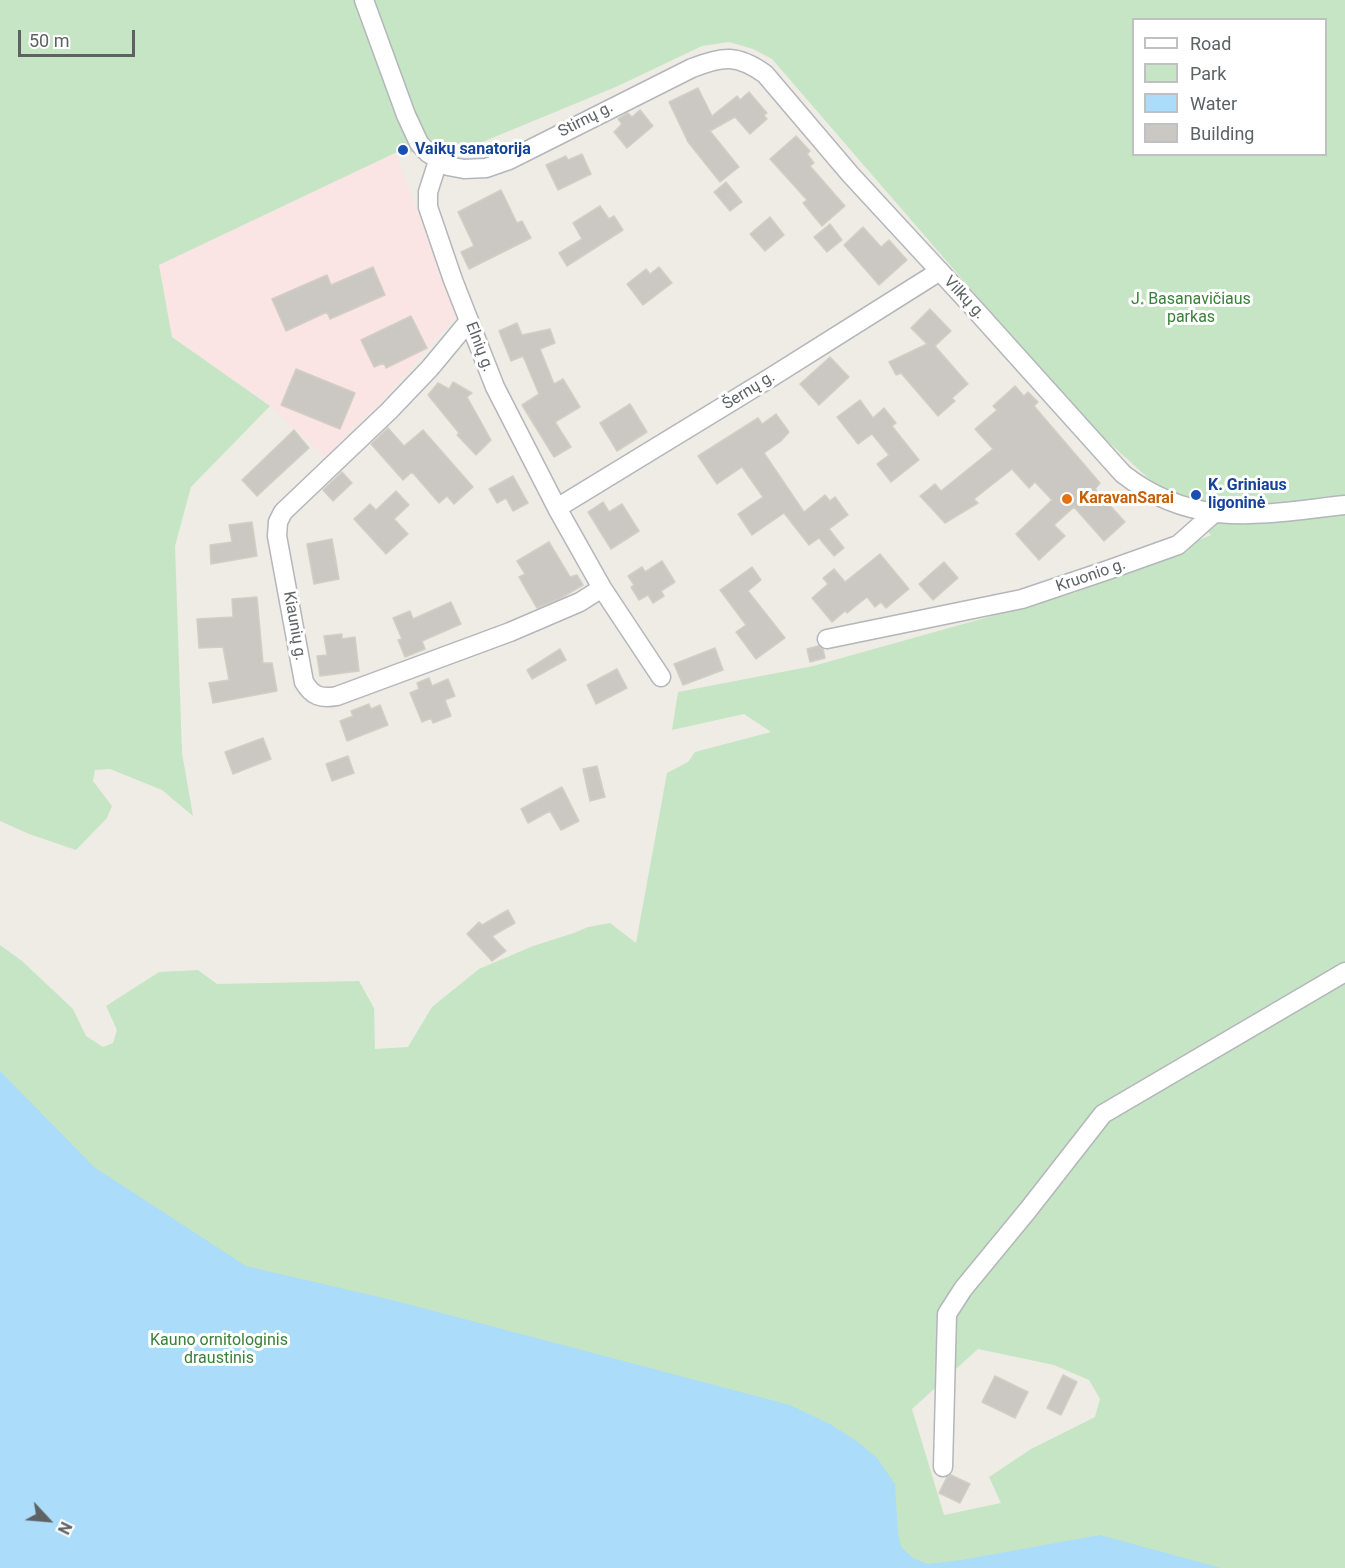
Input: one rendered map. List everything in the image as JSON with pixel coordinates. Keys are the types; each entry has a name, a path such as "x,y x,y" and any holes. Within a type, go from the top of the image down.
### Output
{"street":[{"path":"364,0 406,115 419,143 438,162"},
{"name":"Stirnų g.","path":"438,162 464,169 486,168 692,68 712,60 732,58"},
{"name":"Vilkų g.","path":"732,58 751,64 765,74 850,174 1123,474 1169,501 1213,514"},
{"name":"Elnių g.","path":"438,162 428,192 428,207 495,387 557,508 602,588 661,677"},
{"name":"Šernų g.","path":"557,508 940,271"},
{"name":"Kiaunių g.","path":"469,321 430,368 283,512 278,522 277,536 304,682 316,696 325,699 337,696 510,632 580,602 602,588"},
{"path":"1213,514 1281,512 1345,504"},
{"name":"Kruonio g.","path":"827,639 1022,599 1178,545 1213,514"},
{"path":"943,1467 947,1314 963,1289 1103,1114 1345,972"}],"shaded area":[{"path":"395,153 457,315 388,394 325,457 270,406 172,337 159,265"}],"green space":[{"name":"J. Basanavičiaus parkas","path":"0,0 1345,0 1345,1568 0,1568 0,945 22,961 73,1009 86,1036 103,1047 113,1043 117,1030 106,1006 159,972 198,970 217,984 359,981 374,1008 375,1049 408,1047 432,1007 479,969 533,946 588,927 610,923 636,943 667,773 688,762 695,752 771,732 744,714 672,730 678,692 813,666 1074,593 1211,535 1083,419 772,59 753,49 729,42 702,46 618,86 463,150 395,153 159,265 172,337 270,406 191,487 175,546 182,753 193,816 162,790 110,769 95,770 93,781 112,806 107,818 76,850 29,834 0,821","holes":["978,1349 1054,1365 1089,1380 1100,1399 1095,1417 1031,1449 989,1477 1001,1503 944,1515 912,1409"]}],"water":[{"name":"Kauno ornitologinis draustinis","path":"0,1071 94,1167 246,1266 396,1301 790,1405 830,1424 858,1442 877,1458 895,1484 901,1547 913,1558 928,1564 961,1560 1100,1535 1221,1568 0,1568"}],"building":[{"path":"698,88 712,116 737,96 740,100 749,92 767,113 764,115 767,119 750,134 735,117 710,131 739,167 720,182 688,142 669,102"},
{"path":"640,110 653,126 627,148 614,132 622,124 618,119 628,113 632,117"},
{"path":"796,136 810,151 807,154 814,163 810,166 845,206 822,226 803,203 807,200 770,159"},
{"path":"582,154 591,174 558,190 546,165 566,156 568,160"},
{"path":"726,182 742,202 730,211 714,192"},
{"path":"501,190 517,223 522,221 531,238 469,269 461,252 474,246 458,212"},
{"path":"600,206 609,219 614,216 623,230 567,266 559,253 582,239 573,223"},
{"path":"770,217 784,235 765,251 750,234"},
{"path":"830,224 842,240 827,252 814,237"},
{"path":"863,227 881,247 889,240 907,260 879,285 844,245"},
{"path":"373,267 385,295 330,319 327,312 286,331 272,299 327,275 331,285"},
{"path":"659,267 672,283 643,305 627,284 646,269 650,274"},
{"path":"930,309 951,331 935,346 968,384 952,398 955,401 938,416 901,373 896,375 889,362 927,344 911,328"},
{"path":"411,316 427,348 386,368 384,363 374,367 361,340"},
{"path":"517,323 522,335 550,329 555,343 540,349 554,384 563,379 580,407 555,422 571,447 554,457 522,405 539,394 523,356 511,361 499,331"},
{"path":"830,357 849,377 819,405 800,384"},
{"path":"296,369 355,393 340,429 281,405"},
{"path":"453,382 472,393 467,397 491,440 476,455 457,435 459,433 428,395 438,383 449,389"},
{"path":"1015,386 1024,396 1028,392 1038,402 1034,406 1100,483 1095,489 1125,522 1104,541 1074,507 1054,525 1065,536 1039,560 1016,534 1052,500 1035,482 1029,488 1012,469 974,499 978,503 945,523 920,496 935,484 941,491 993,449 975,429 997,410 993,406"},
{"path":"860,400 873,418 884,408 896,423 892,426 919,460 891,482 877,464 889,455 872,434 858,444 837,417"},
{"path":"630,404 647,432 617,451 600,423"},
{"path":"776,414 789,432 764,453 804,512 825,495 830,501 835,497 848,515 829,529 844,548 834,556 819,538 809,545 784,513 752,535 738,514 763,497 742,467 717,484 698,456 758,418 762,424"},
{"path":"388,428 404,446 423,430 473,487 454,504 447,496 439,503 412,472 403,480 371,444"},
{"path":"294,430 309,448 257,496 242,480"},
{"path":"342,472 352,483 333,501 323,490"},
{"path":"513,476 528,503 513,511 506,498 497,503 489,489"},
{"path":"396,491 409,505 394,519 408,534 386,554 354,519 370,504 376,510"},
{"path":"603,502 609,512 622,504 639,531 611,549 588,512"},
{"path":"252,522 257,556 211,564 210,545 232,542 229,525"},
{"path":"332,539 339,579 314,584 307,544"},
{"path":"549,542 570,577 577,575 583,585 537,608 519,577 525,574 517,561"},
{"path":"880,554 909,589 886,608 881,602 875,607 867,597 832,622 812,598 828,584 823,578 834,569 845,582"},
{"path":"662,561 675,582 661,591 664,596 653,603 648,595 639,600 631,587 634,585 628,576 642,567 645,572"},
{"path":"944,562 958,578 933,600 919,584"},
{"path":"752,567 761,580 748,591 785,638 756,659 736,632 746,625 720,590"},
{"path":"257,597 263,663 272,663 277,691 213,703 209,683 229,680 223,647 199,648 197,619 233,617 232,599"},
{"path":"451,602 461,624 422,641 425,649 405,657 398,640 402,639 393,618 410,611 413,619"},
{"path":"342,634 342,639 355,637 359,671 320,676 317,656 327,655 324,636"},
{"path":"818,646 823,649 825,658 810,662 807,649"},
{"path":"715,648 723,670 683,685 674,664"},
{"path":"560,649 566,660 532,679 527,670"},
{"path":"617,669 627,688 596,704 587,685"},
{"path":"429,678 432,686 448,679 455,696 445,700 451,716 433,723 431,718 422,722 410,693 419,689 417,683"},
{"path":"369,704 371,709 380,705 388,725 347,741 340,721 353,716 351,711"},
{"path":"263,738 271,759 233,774 225,752"},
{"path":"348,756 354,773 332,781 326,764"},
{"path":"597,766 605,797 590,801 583,769"},
{"path":"562,787 579,821 561,830 550,811 528,823 521,809"},
{"path":"508,910 515,923 492,936 506,951 492,961 467,934 479,922 482,925"},
{"path":"1063,1375 1077,1382 1061,1415 1047,1408"},
{"path":"995,1376 1028,1392 1015,1418 982,1402"},
{"path":"951,1475 970,1484 960,1503 939,1493 947,1477"}],"place":[{"name":"Vaikų sanatorija","path":"403,150"},
{"name":"K. Griniaus ligoninė","path":"1196,495"},
{"name":"KaravanSarai","path":"1067,499"}]}
